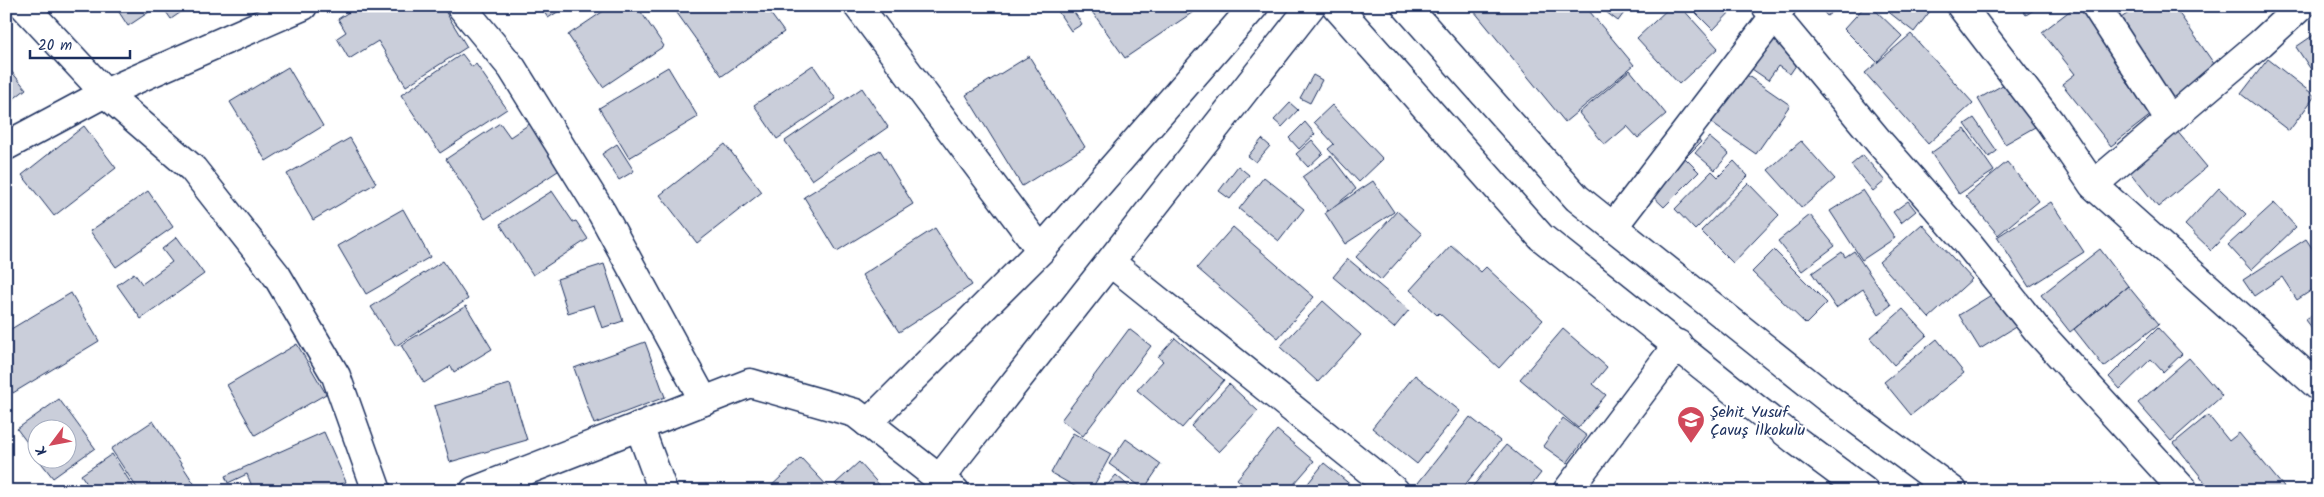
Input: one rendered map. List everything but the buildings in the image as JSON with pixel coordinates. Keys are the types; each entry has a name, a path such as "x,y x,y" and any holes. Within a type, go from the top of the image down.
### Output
{"street":[{"path":"24,6 105,93 193,169 277,276 336,376 377,491"},
{"path":"6,146 105,93 303,6"},
{"path":"461,6 512,68 602,213 704,401"},
{"path":"858,6 1041,250"},
{"path":"868,423 1041,250 1254,6"},
{"path":"474,491 750,383 855,413 948,484 1110,262 1312,6"},
{"path":"1336,6 1541,237 1678,344 1794,439 1864,491"},
{"path":"1406,6 1577,198 1826,397 1953,491"},
{"path":"1961,6 2050,122 2093,185 2318,386"},
{"path":"2096,6 2170,120"},
{"path":"2093,185 2261,43 2301,6"},
{"path":"1612,227 1774,10 2038,331 2184,491"},
{"path":"1110,262 1396,491"},
{"path":"1567,491 1678,344"},
{"path":"639,426 663,491"}],"place":[{"name":"Şehit Yusuf Çavuş İlkokulu","path":"1691,444"}]}
